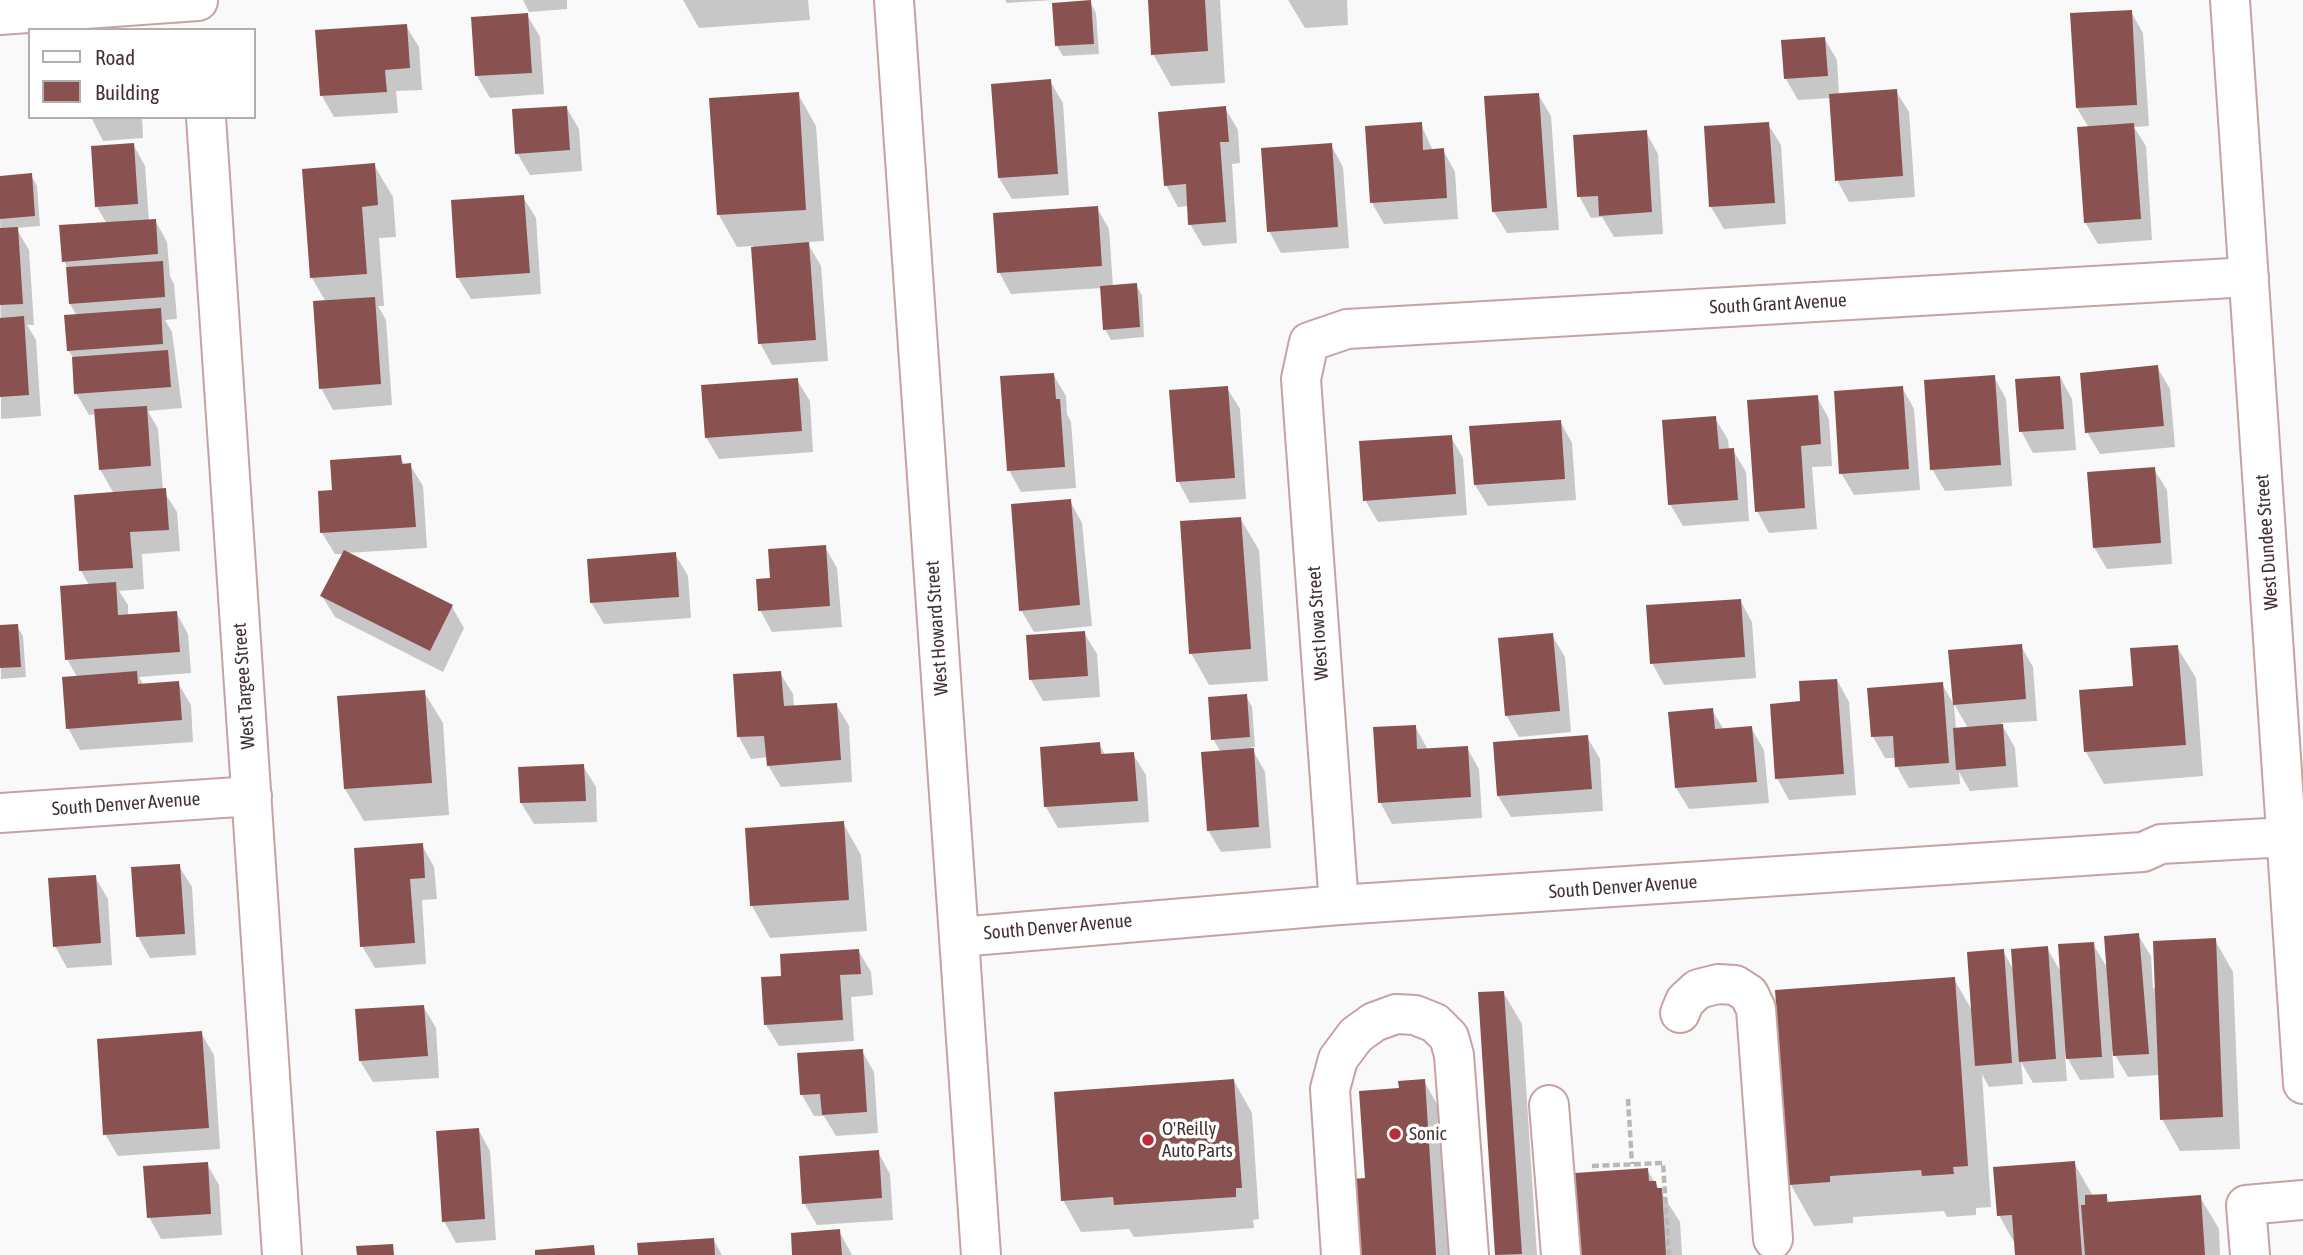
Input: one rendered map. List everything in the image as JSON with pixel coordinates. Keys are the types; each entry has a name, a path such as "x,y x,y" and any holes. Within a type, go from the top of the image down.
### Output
{"street":[{"name":"West Howard Street","path":"894,0 981,1255"},
{"name":"West Dundee Street","path":"2230,0 2303,1084"},
{"path":"0,15 199,10"},
{"name":"West Targee Street","path":"206,119 282,1255"},
{"name":"South Grant Avenue","path":"1309,342 1348,329 2249,277"},
{"name":"West Iowa Street","path":"1309,342 1301,379 1339,905"},
{"name":"South Denver Avenue","path":"0,813 252,796"},
{"name":"South Denver Avenue","path":"959,937 1339,905 2143,852 2161,844 2286,837"},
{"path":"1680,1013 1685,1001 1698,989 1718,984 1735,985 1749,994 1756,1009 1773,1239"},
{"path":"1341,1255 1330,1089 1338,1059 1356,1035 1374,1022 1396,1014 1415,1015 1435,1023 1449,1037 1454,1055 1469,1255"},
{"path":"1549,1105 1561,1255"},
{"path":"2250,1255 2246,1205 2303,1200"}],"path":[{"path":"1628,1099 1632,1164"},
{"path":"1591,1167 1663,1163 1669,1255"}],"building":[{"path":"1091,0 1094,44 1055,46 1052,3"},
{"path":"1148,0 1205,0 1208,51 1151,55"},
{"path":"2132,10 2137,105 2076,108 2070,13"},
{"path":"528,13 532,73 475,76 471,17"},
{"path":"407,24 410,68 385,70 387,92 320,96 315,30"},
{"path":"1825,37 1828,76 1784,79 1781,40"},
{"path":"1051,79 1058,174 998,178 991,84"},
{"path":"1897,89 1903,176 1835,181 1829,94"},
{"path":"799,92 806,210 717,215 709,98"},
{"path":"1539,93 1547,208 1492,212 1484,96"},
{"path":"567,106 570,150 515,154 512,109"},
{"path":"1226,106 1229,142 1220,142 1226,222 1188,225 1186,184 1164,186 1158,112"},
{"path":"1422,122 1423,150 1444,148 1447,198 1370,203 1365,126"},
{"path":"1769,122 1775,203 1709,207 1704,126"},
{"path":"2134,123 2141,219 2084,223 2077,127"},
{"path":"1647,130 1652,212 1599,216 1598,196 1577,197 1573,135"},
{"path":"134,143 138,204 95,207 91,146"},
{"path":"1332,143 1338,227 1267,232 1261,148"},
{"path":"375,163 378,205 362,207 367,274 310,278 302,169"},
{"path":"32,173 35,216 0,219 0,176"},
{"path":"524,195 530,273 456,278 451,200"},
{"path":"1098,206 1102,266 997,273 993,213"},
{"path":"156,219 158,254 62,262 59,225"},
{"path":"18,227 23,304 0,305 0,228"},
{"path":"809,242 816,340 758,344 751,247"},
{"path":"163,261 165,297 69,304 66,267"},
{"path":"1137,283 1140,327 1103,330 1100,286"},
{"path":"375,297 381,384 319,389 313,301"},
{"path":"161,308 163,344 67,351 64,315"},
{"path":"24,316 29,395 0,397 0,318"},
{"path":"168,350 171,387 74,394 72,357"},
{"path":"2158,365 2164,426 2085,433 2080,373"},
{"path":"1054,373 1056,399 1060,399 1065,467 1007,471 1000,376"},
{"path":"1995,375 2001,465 1930,470 1924,380"},
{"path":"2060,376 2064,429 2019,432 2015,379"},
{"path":"798,378 802,431 705,438 701,385"},
{"path":"1228,386 1235,478 1176,482 1169,390"},
{"path":"1903,386 1909,469 1839,474 1834,391"},
{"path":"1818,395 1821,444 1801,446 1805,508 1755,512 1747,400"},
{"path":"147,406 151,466 99,470 94,409"},
{"path":"1716,416 1719,449 1734,448 1738,500 1668,505 1662,420"},
{"path":"1561,420 1565,479 1474,485 1469,426"},
{"path":"1452,435 1456,494 1363,501 1359,441"},
{"path":"401,455 402,464 411,463 416,527 320,533 318,491 332,490 330,460"},
{"path":"2155,467 2161,543 2093,548 2087,472"},
{"path":"166,488 169,530 130,532 133,568 79,571 74,495"},
{"path":"1071,499 1080,605 1019,611 1011,504"},
{"path":"1241,517 1251,649 1189,654 1180,521"},
{"path":"826,545 830,606 758,611 756,579 770,578 768,549"},
{"path":"344,550 453,605 430,651 320,596"},
{"path":"676,552 679,597 590,603 587,559"},
{"path":"116,582 118,615 177,611 180,652 65,660 60,586"},
{"path":"1741,599 1745,657 1650,664 1646,605"},
{"path":"18,624 21,667 0,668 0,625"},
{"path":"1085,631 1088,676 1029,680 1026,635"},
{"path":"1553,633 1560,711 1505,716 1498,638"},
{"path":"2022,644 2026,699 1953,705 1948,650"},
{"path":"2178,645 2186,745 2084,752 2079,690 2133,686 2130,648"},
{"path":"137,671 138,684 179,681 182,720 66,729 62,677"},
{"path":"781,671 784,706 837,703 841,760 767,766 764,736 737,737 733,674"},
{"path":"1837,679 1844,774 1775,779 1770,704 1800,701 1799,681"},
{"path":"1943,682 1949,763 1895,767 1893,736 1871,737 1867,688"},
{"path":"425,690 432,783 344,789 337,696"},
{"path":"1247,694 1250,737 1211,740 1208,697"},
{"path":"1713,708 1715,729 1752,726 1757,782 1675,788 1668,712"},
{"path":"2003,724 2006,766 1956,770 1953,728"},
{"path":"1416,725 1417,749 1468,746 1471,797 1378,803 1373,727"},
{"path":"1588,735 1592,789 1497,796 1493,742"},
{"path":"1100,742 1101,754 1134,752 1138,801 1044,807 1040,747"},
{"path":"1254,748 1259,827 1207,831 1201,752"},
{"path":"584,764 586,801 520,803 518,767"},
{"path":"844,821 849,900 750,906 745,828"},
{"path":"423,843 425,878 410,879 415,943 360,947 354,848"},
{"path":"180,864 185,934 136,937 131,867"},
{"path":"96,875 101,943 53,947 48,878"},
{"path":"2139,933 2149,1054 2113,1056 2104,936"},
{"path":"2216,938 2223,1117 2160,1120 2153,941"},
{"path":"2094,942 2102,1057 2066,1059 2058,944"},
{"path":"2048,946 2056,1059 2019,1062 2011,949"},
{"path":"859,949 861,974 840,975 843,1020 764,1025 761,977 781,976 780,954"},
{"path":"2004,949 2012,1063 1975,1066 1967,952"},
{"path":"1955,977 1968,1166 1953,1167 1954,1174 1922,1176 1921,1170 1830,1176 1830,1182 1789,1185 1775,990"},
{"path":"1504,991 1522,1254 1495,1255 1478,992"},
{"path":"424,1005 428,1056 359,1061 355,1009"},
{"path":"202,1031 209,1128 103,1135 97,1039"},
{"path":"863,1049 867,1112 822,1115 820,1094 800,1095 797,1053"},
{"name":"O'Reilly Auto Parts","path":"1234,1079 1242,1188 1236,1188 1236,1197 1114,1205 1113,1197 1061,1201 1054,1092"},
{"name":"Sonic","path":"1425,1079 1436,1255 1357,1255 1352,1179 1365,1178 1359,1091 1399,1088 1398,1081"},
{"path":"479,1128 485,1219 442,1222 436,1131"},
{"path":"879,1150 882,1198 802,1204 799,1156"},
{"path":"2075,1161 2082,1255 2015,1255 2012,1215 1997,1216 1993,1167"},
{"path":"208,1162 211,1214 147,1218 143,1166"},
{"path":"1648,1168 1649,1181 1656,1181 1657,1188 1662,1188 1666,1255 1573,1255 1568,1187 1576,1186 1575,1173"},
{"path":"2107,1194 2107,1202 2201,1195 2205,1255 2085,1255 2081,1205 2085,1205 2085,1195"},
{"path":"840,1229 842,1255 792,1255 791,1233"},
{"path":"714,1238 715,1255 638,1255 637,1243"},
{"path":"393,1244 394,1255 357,1255 356,1246"},
{"path":"594,1245 595,1255 535,1255 535,1250"}],"place":[{"name":"Sonic","path":"1395,1134"},
{"name":"O'Reilly Auto Parts","path":"1148,1140"}]}
